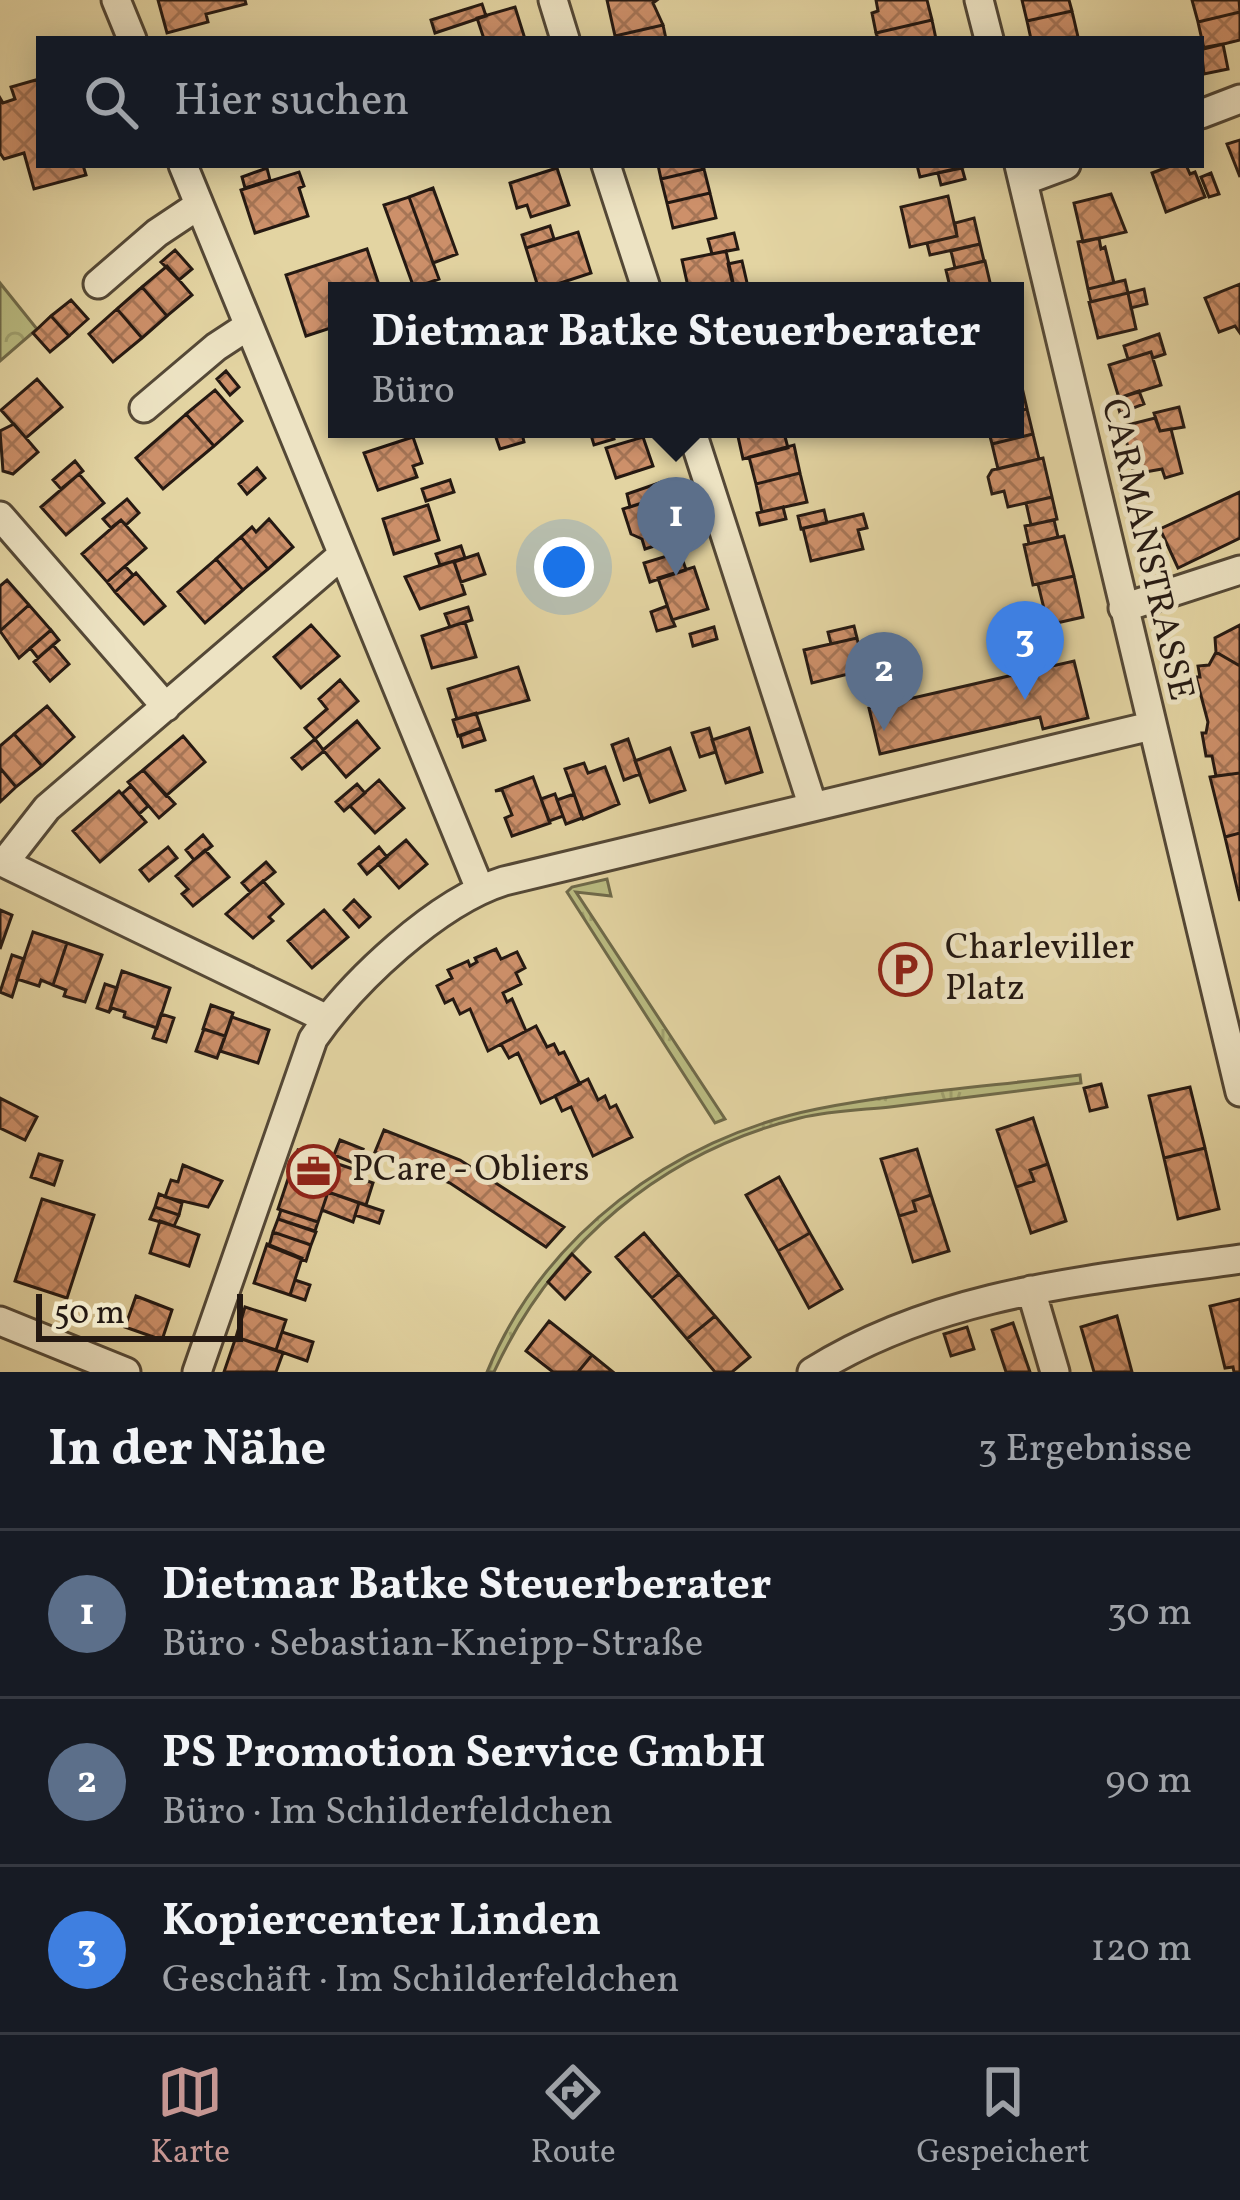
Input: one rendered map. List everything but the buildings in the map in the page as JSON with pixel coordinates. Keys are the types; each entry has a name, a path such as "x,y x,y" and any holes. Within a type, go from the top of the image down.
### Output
{"street":[{"path":"116,0 131,36"},
{"path":"553,0 564,36"},
{"path":"980,0 988,36"},
{"path":"1204,113 1240,99"},
{"path":"184,168 480,889"},
{"path":"607,168 643,282"},
{"name":"CARMANSTRASSE","path":"1021,173 1240,1091"},
{"path":"98,284 157,233 199,205"},
{"path":"144,409 216,346 248,326"},
{"path":"694,438 813,807"},
{"path":"0,516 166,707"},
{"path":"327,1018 2,862 47,808 342,555"},
{"path":"1123,608 1240,570"},
{"path":"197,1372 313,1039 327,1018 403,946 480,889 1151,726"},
{"path":"812,1372 891,1331 967,1304 1031,1289 1240,1259"},
{"path":"1031,1289 1054,1372"},
{"path":"0,1321 126,1372"}],"green space":[{"path":"0,283 37,329 0,361"},
{"path":"607,879 611,896 576,892 725,1119 715,1123 567,892"},
{"path":"1080,1075 1081,1083 811,1116 750,1133 702,1154 617,1210 580,1244 518,1326 494,1372 487,1372 511,1323 578,1237 619,1200 713,1143 817,1109"}],"place":[{"name":"Dietmar Batke Steuerberater","path":"676,576"},
{"name":"Kopiercenter Linden","path":"1025,700"},
{"name":"PS Promotion Service GmbH","path":"884,731"},
{"name":"Charleviller Platz","path":"906,970"},
{"name":"PCare - Obliers","path":"313,1171"}]}
